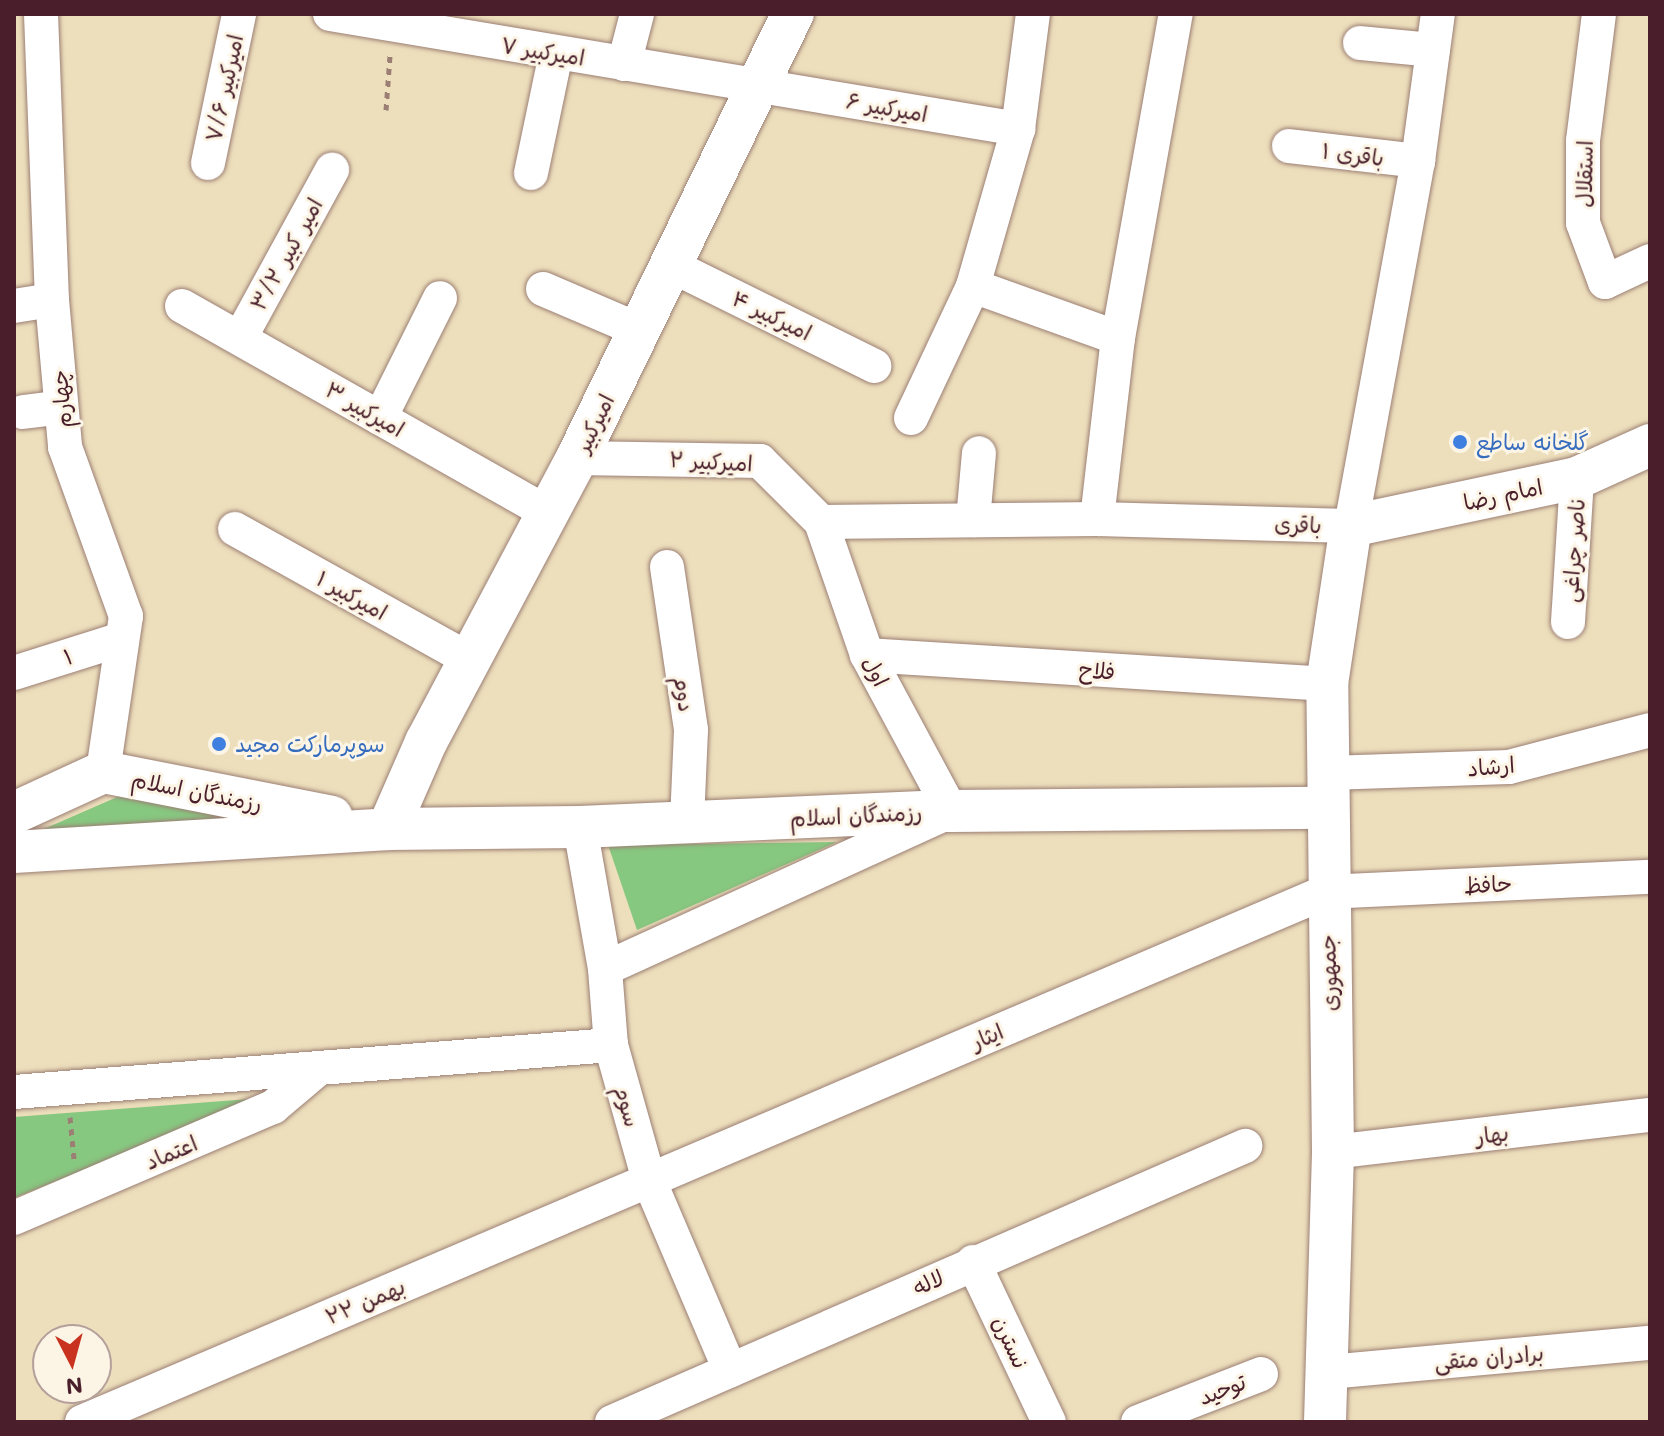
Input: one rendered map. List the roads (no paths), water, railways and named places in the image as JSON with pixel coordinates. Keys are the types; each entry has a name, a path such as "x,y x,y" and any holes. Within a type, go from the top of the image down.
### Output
{"street":[{"name":"چهارم","path":"41,14 52,300 65,447 126,616 103,772"},
{"name":"امیرکبیر ۷/۶","path":"208,163 239,14"},
{"name":"امیرکبیر ۷","path":"330,14 378,22 495,29 556,53 757,85"},
{"path":"624,64 637,14"},
{"name":"امیرکبیر","path":"388,829 470,660 577,458 793,14"},
{"path":"911,418 973,286 1018,129 1033,14"},
{"path":"1097,519 1118,338 1176,14"},
{"name":"باقری","path":"821,522 1097,519 1351,526 1418,161 1438,14"},
{"name":"استقلال","path":"1599,14 1583,141 1583,223 1605,282 1650,261"},
{"path":"1360,43 1433,50"},
{"path":"531,173 556,53"},
{"name":"امیرکبیر ۶","path":"757,85 1018,129"},
{"name":"باقری ۱","path":"1289,146 1418,161"},
{"name":"امیر کبیر ۳/۲","path":"240,338 332,170"},
{"name":"امیرکبیر ۴","path":"670,265 874,366"},
{"path":"973,286 1118,338"},
{"path":"543,289 639,330"},
{"path":"380,418 440,298"},
{"path":"14,306 52,300"},
{"name":"امیرکبیر ۳","path":"182,306 548,513"},
{"path":"23,412 61,407"},
{"name":"امام رضا","path":"1351,526 1577,478 1650,445"},
{"path":"973,520 979,453"},
{"name":"امیرکبیر ۲","path":"577,458 760,461 821,522"},
{"name":"ناصر چراغی","path":"1568,622 1577,478"},
{"name":"اول","path":"821,522 867,655 951,811"},
{"name":"جمهوری","path":"1325,1422 1329,1372 1333,1152 1326,892 1327,684 1351,526"},
{"name":"امیرکبیر ۱","path":"235,529 470,660"},
{"name":"دوم","path":"667,567 691,730 687,822"},
{"name":"۱","path":"14,673 122,639"},
{"name":"فلاح","path":"867,655 1327,684"},
{"name":"ارشاد","path":"1326,791 1509,767 1650,730"},
{"name":"رزمندگان اسلام","path":"14,813 103,772 388,829"},
{"name":"رزمندگان اسلام","path":"14,852 388,829 580,827 1326,791"},
{"path":"605,969 951,811"},
{"name":"سوم","path":"580,827 605,969 611,1045 649,1180 730,1370"},
{"name":"حافظ","path":"1326,892 1650,877"},
{"name":"ایثار","path":"649,1180 1326,892"},
{"path":"14,1092 611,1045"},
{"name":"اعتماد","path":"14,1218 273,1107 318,1069"},
{"name":"بهار","path":"1333,1152 1650,1115"},
{"name":"لاله","path":"612,1422 1245,1146"},
{"name":"۲۲ بهمن","path":"82,1422 649,1180"},
{"name":"نسترن","path":"973,1262 1049,1422"},
{"name":"برادران متقی","path":"1329,1372 1650,1343"},
{"name":"توحید","path":"1138,1422 1261,1374"}],"place":[{"name":"گلخانه ساطع","path":"1460,442"},
{"name":"سوپرمارکت مجید","path":"219,744"}]}
